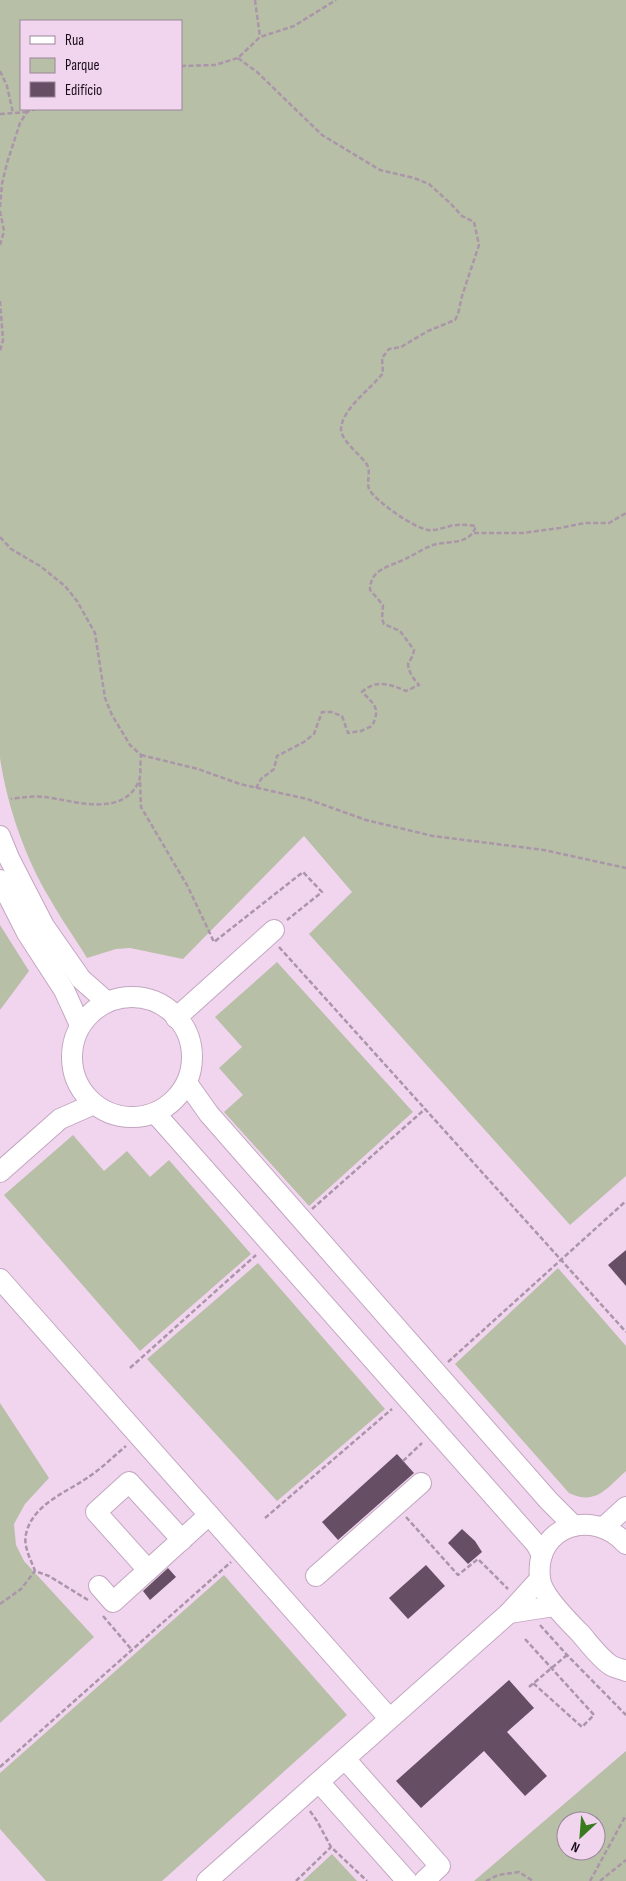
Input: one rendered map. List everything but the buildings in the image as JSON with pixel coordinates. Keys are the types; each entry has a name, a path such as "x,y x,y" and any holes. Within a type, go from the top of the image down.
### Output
{"street":[{"path":"0,836 8,858 44,926 81,979 107,1002"},
{"path":"0,880 27,933 64,990 80,1025"},
{"path":"176,1018 271,932"},
{"path":"127,997 148,999 167,1008 176,1018 182,1023 190,1042 192,1062 187,1083 168,1106 156,1113 140,1117 123,1117 108,1112 94,1104 84,1094 72,1064 72,1051 80,1025 92,1012 107,1002 127,997"},
{"path":"60,1119 78,1083"},
{"path":"187,1083 209,1114 543,1494 574,1526"},
{"path":"0,1172 60,1119 94,1104"},
{"path":"156,1113 536,1544 542,1555"},
{"path":"0,1279 390,1718"},
{"path":"148,1570 96,1512 129,1482 182,1540"},
{"path":"316,1576 421,1483"},
{"path":"604,1527 626,1507"},
{"path":"99,1586 113,1602 209,1515"},
{"path":"207,1881 390,1718 519,1608 540,1579 542,1555 549,1542 562,1531 586,1524 604,1527 626,1544"},
{"path":"540,1579 554,1606 611,1666 626,1671"},
{"path":"519,1608 554,1606"},
{"path":"344,1759 440,1866 424,1881"},
{"path":"319,1782 407,1881"}],"path":[{"path":"255,0 260,38"},
{"path":"182,66 215,65 238,58 260,38 294,26 336,0"},
{"path":"238,58 257,72 322,135 380,170 414,178 429,184 452,204 462,216 474,222 479,244 455,320 428,331 400,347 389,349 384,354 381,364 383,373 353,404 341,429 343,436 370,470 368,484 376,498 426,530 460,524 476,526 474,533 465,540 431,546 402,561 385,567 376,573 372,579 370,590 383,605 382,619 384,624 400,631 414,650 408,664 410,675 418,685 406,691 382,684 370,685 362,692 376,706 377,717 372,726 360,731 348,732 342,716 331,712 322,712 314,734 304,742 277,756 274,769 262,779 256,788"},
{"path":"0,71 7,86 13,113"},
{"path":"0,114 32,110"},
{"path":"0,207 2,184 7,163 20,123 27,112"},
{"path":"0,211 4,231 0,245"},
{"path":"0,301 3,340 0,350"},
{"path":"474,533 522,533 585,523 609,523 626,513"},
{"path":"0,537 11,549 40,566 65,586 77,600 95,633 105,698 112,715 130,745 141,755 198,769 256,788 307,799 366,820 433,836 544,850 626,868"},
{"path":"141,755 141,807 188,886 214,942 303,872 322,892 271,932 425,1109 626,1332"},
{"path":"11,799 28,796 86,804 109,804 124,799 140,780"},
{"path":"301,1219 425,1109"},
{"path":"448,1362 626,1201"},
{"path":"130,1368 256,1255"},
{"path":"264,1518 392,1409"},
{"path":"35,1571 26,1542 26,1535 31,1522 47,1503 90,1476 139,1436"},
{"path":"403,1461 422,1444"},
{"path":"395,1506 458,1576 478,1558 519,1608 626,1715"},
{"path":"0,1767 242,1552"},
{"path":"0,1604 21,1589 35,1571"},
{"path":"35,1571 49,1576 84,1596 94,1606"},
{"path":"98,1610 132,1650"},
{"path":"525,1639 594,1715 582,1727 533,1683"},
{"path":"529,1687 567,1655"},
{"path":"300,1798 318,1820 331,1847 367,1881"},
{"path":"590,1881 626,1815"},
{"path":"296,1881 331,1847"},
{"path":"600,1881 626,1860"},
{"path":"486,1881 498,1875 519,1872 533,1881"}],"green space":[{"path":"0,0 626,0 626,1176 570,1225 309,934 352,892 304,836 183,959 130,948 116,949 87,958 54,906 25,849 12,812 0,758"},
{"path":"0,925 29,971 0,1010"},
{"path":"277,962 413,1112 309,1206 224,1112 243,1095 219,1068 242,1047 215,1017"},
{"path":"73,1135 104,1171 127,1151 150,1177 169,1160 251,1254 140,1351 4,1195"},
{"path":"258,1263 385,1409 277,1501 147,1359"},
{"path":"558,1268 626,1346 626,1471 607,1489 594,1496 587,1497 569,1493 455,1364"},
{"path":"0,1403 49,1478 25,1504 14,1524 16,1545 24,1561 94,1637 0,1723"},
{"path":"224,1575 347,1715 162,1881 46,1881 0,1829 0,1773"},
{"path":"626,1751 626,1881 474,1881"},
{"path":"332,1854 357,1881 303,1881"}]}
